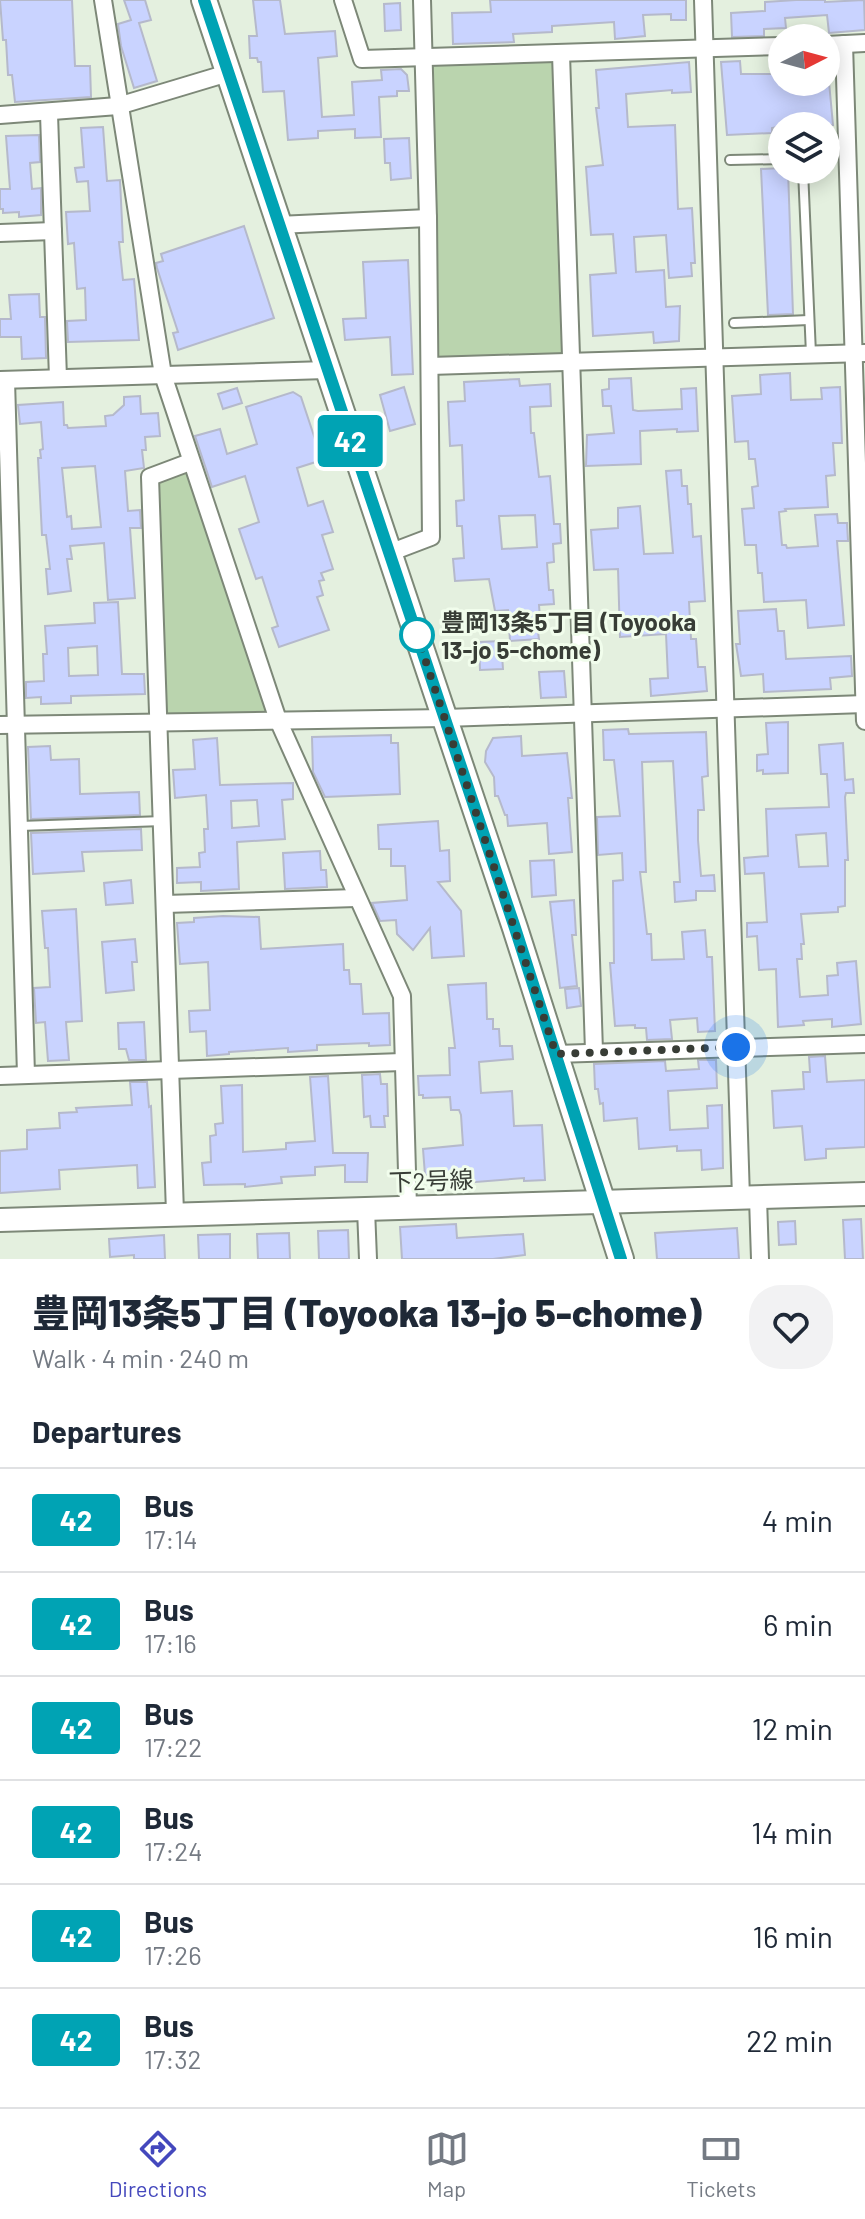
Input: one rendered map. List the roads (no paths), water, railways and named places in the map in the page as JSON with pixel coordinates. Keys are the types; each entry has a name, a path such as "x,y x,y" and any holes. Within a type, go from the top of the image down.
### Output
{"main road":[{"path":"204,0 445,718 621,1259"}],"street":[{"path":"103,0 163,375 278,720 402,996 408,1207"},
{"path":"343,0 362,59 768,47"},
{"path":"389,553 431,537 422,0"},
{"path":"703,0 736,1047 750,1198 760,1259"},
{"path":"840,44 865,43"},
{"path":"844,44 859,353 865,721"},
{"path":"561,54 594,1051"},
{"path":"0,115 49,114 118,106 228,73"},
{"path":"49,114 58,378"},
{"path":"278,225 428,218"},
{"path":"0,233 53,231"},
{"path":"430,366 859,353"},
{"path":"26,1075 20,826 8,725 3,380 326,370"},
{"path":"175,1213 150,477 190,462"},
{"path":"8,725 445,718 865,704"},
{"path":"165,904 356,898"},
{"path":"556,1054 865,1044"},
{"path":"0,1076 402,1062"},
{"name":"下2号線","path":"0,1220 865,1194"},
{"path":"366,1209 368,1259"}],"lane":[{"path":"730,160 768,159"},
{"path":"804,184 811,354"},
{"path":"734,323 809,320"},
{"path":"20,826 163,821"}],"place":[{"name":"豊岡13条5丁目 (Toyooka 13-jo 5-chome)","path":"417,635"}]}
